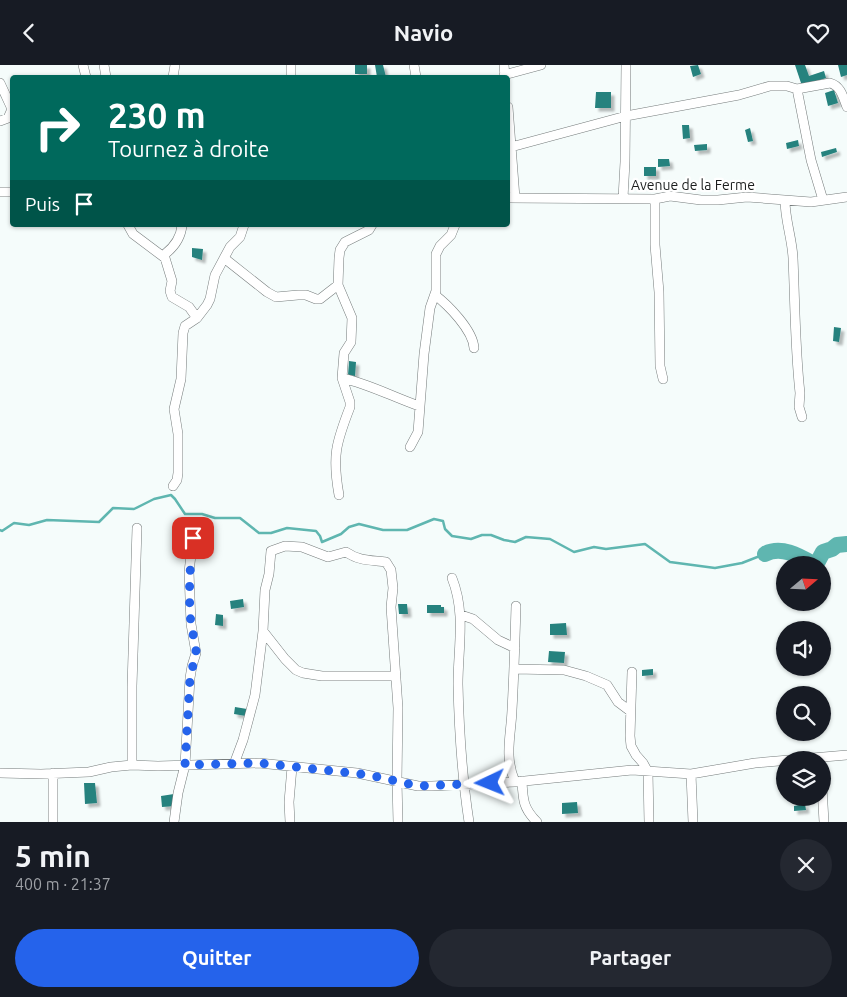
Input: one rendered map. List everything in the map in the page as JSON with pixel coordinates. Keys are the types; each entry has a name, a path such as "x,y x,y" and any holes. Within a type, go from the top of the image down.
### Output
{"street":[{"path":"504,72 541,65"},
{"path":"623,198 626,65"},
{"path":"0,83 10,105"},
{"path":"511,147 626,116 739,95 770,86 787,86 797,89 830,83 834,84 841,91 847,107"},
{"path":"797,89 811,160 823,201"},
{"path":"0,121 8,118 10,114"},
{"path":"510,134 511,198"},
{"name":"Avenue de la Ferme","path":"511,198 655,199 670,196 700,200 739,197 811,202 847,197"},
{"path":"655,199 660,366 663,379"},
{"path":"785,200 785,214 793,258 800,393 799,407 802,417"},
{"path":"129,227 133,234 165,258"},
{"path":"182,227 181,234 172,248 165,254 172,281 171,295 189,307 197,318"},
{"path":"173,486 177,480 178,473 178,434 174,409 181,379 183,333 185,326 197,318 210,299 213,279 230,247 240,237 243,227"},
{"path":"339,495 335,465 336,447 339,433 350,407 342,378 344,353 351,342 352,317 338,285 340,250 348,240 369,230 371,227"},
{"path":"410,447 418,432 419,406 430,308 435,295 436,253 451,235 454,227"},
{"path":"224,258 276,297 306,295 320,299 338,285"},
{"path":"435,295 449,306 455,316 466,327 471,335 474,348"},
{"path":"342,378 363,383 419,406"},
{"path":"132,765 132,686 137,528"},
{"path":"174,822 178,793 185,765 190,678 196,653 191,624 189,580 193,538"},
{"path":"234,764 244,740 255,695 263,631 265,590 269,574 271,551 285,546 302,547 328,557 346,552 354,557 368,561 386,562 391,570 393,588 392,607 398,708 396,781 398,822"},
{"path":"452,578 456,588 461,615 458,686 460,735 469,822"},
{"path":"516,605 508,763 518,782 526,810 537,822"},
{"path":"461,615 473,619 498,640 515,648"},
{"path":"263,631 285,659 303,673 322,676 396,676"},
{"path":"514,669 564,670 586,675 607,685 618,702 630,711"},
{"path":"632,672 631,746 644,763 648,772 648,822"},
{"path":"831,757 847,755"},
{"path":"0,773 89,772 132,765 259,763 357,773 418,786 518,782 632,770 691,774 755,763 776,762"},
{"path":"290,822 289,802 292,767"},
{"path":"53,773 53,822"},
{"path":"691,774 693,822"},
{"path":"823,806 824,822"}],"building":[{"path":"355,65 367,65 367,74 355,74"},
{"path":"375,65 383,65 386,75 377,75"},
{"path":"698,65 701,74 693,77 690,66"},
{"path":"795,65 805,65 809,76 824,71 826,78 802,86"},
{"path":"838,65 847,65 847,75 841,77"},
{"path":"834,90 838,103 828,106 825,93"},
{"path":"596,92 611,92 611,108 595,108"},
{"path":"682,125 689,125 690,138 683,139"},
{"path":"750,128 753,141 748,142 745,130"},
{"path":"798,140 799,146 787,149 786,143"},
{"path":"707,144 707,150 695,151 694,145"},
{"path":"836,148 837,152 822,157 821,152"},
{"path":"658,159 669,159 670,166 658,167"},
{"path":"644,167 656,167 656,176 644,176"},
{"path":"192,248 203,249 202,260 192,257"},
{"path":"834,327 841,328 839,342 833,341"},
{"path":"349,361 356,362 355,376 348,375"},
{"path":"243,599 244,607 231,609 230,601"},
{"path":"398,604 407,604 408,614 399,614"},
{"path":"427,605 441,605 441,607 444,607 444,613 427,613"},
{"path":"216,614 223,615 223,626 215,625"},
{"path":"566,623 567,635 550,635 550,624"},
{"path":"549,651 565,652 564,663 548,662"},
{"path":"653,669 653,675 642,676 642,670"},
{"path":"235,707 247,709 246,716 234,714"},
{"path":"84,783 95,783 97,803 85,804"},
{"path":"174,794 175,806 162,807 161,796"},
{"path":"577,802 578,813 562,814 562,803"},
{"path":"794,806 805,806 806,810 794,811"}],"waterway":[{"path":"0,530 2,531 14,523 29,525 47,520 99,522 113,508 134,509 154,499 171,495 185,514 202,514 215,518 240,518 259,533 271,533 287,528 316,531 322,542 341,534 349,527 359,524 383,530 407,530 434,519 443,521 445,529 452,536 471,539 482,535 491,535 515,542 526,537 550,539 574,552 594,547 606,549 645,544 670,562 715,568 742,563 765,554"},
{"path":"821,556 823,552 837,545 847,544"},
{"path":"765,554 785,551 798,556"}],"route":[{"path":"193,538 189,572 191,624 196,653 190,678 185,765 259,763 357,773 418,786 490,783"}]}
